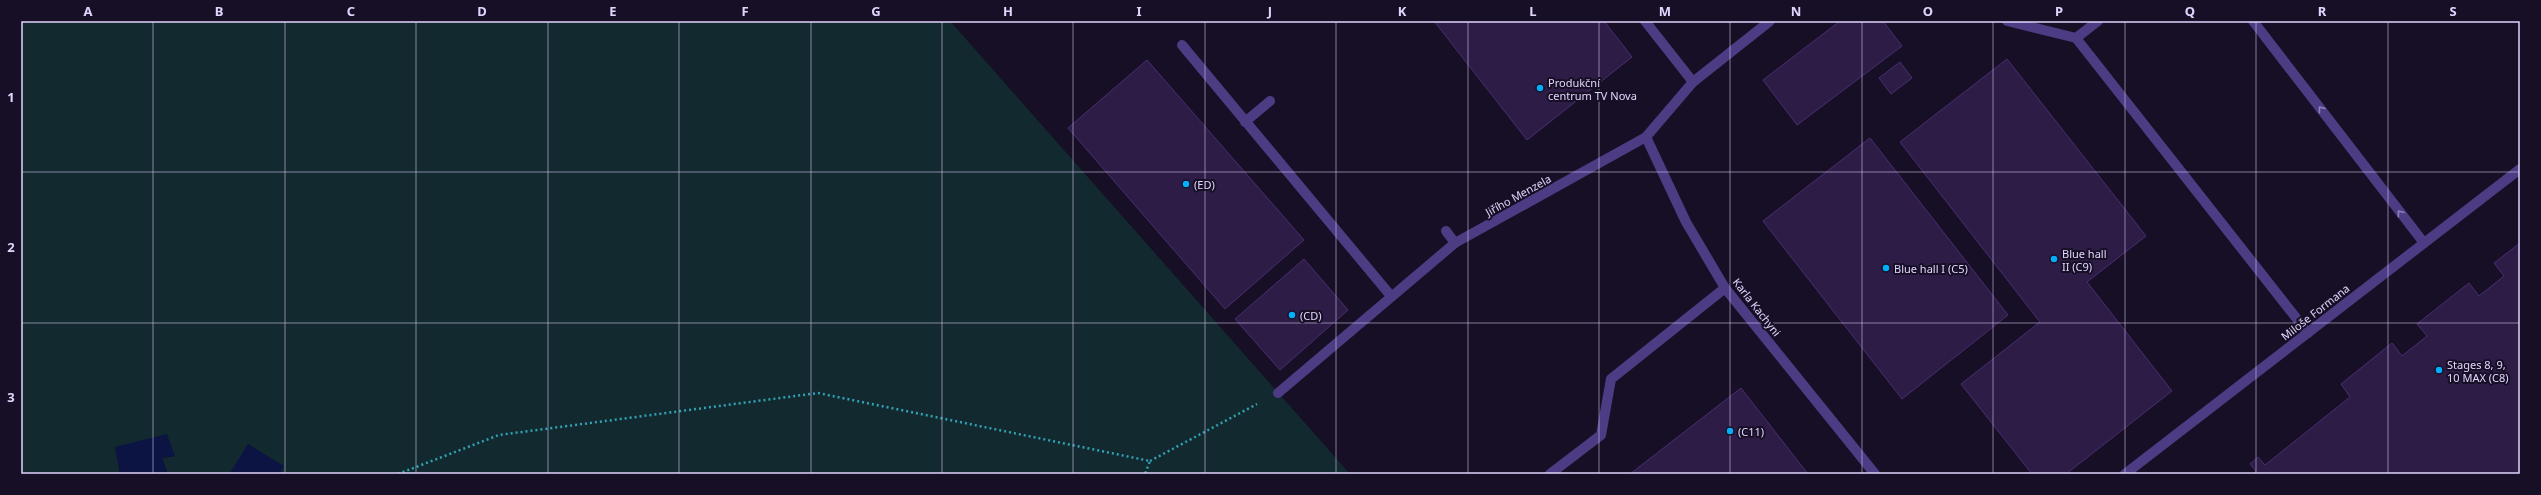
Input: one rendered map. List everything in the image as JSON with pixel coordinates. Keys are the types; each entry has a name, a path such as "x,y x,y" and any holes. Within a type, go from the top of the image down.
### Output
{"lane":[{"path":"1645,21 1693,82"},
{"name":"Jiřího Menzela","path":"1278,393 1391,296 1455,244 1646,137 1693,82 1770,21"},
{"path":"2007,21 2076,38 2308,333"},
{"path":"2076,38 2098,21"},
{"path":"2253,21 2424,244"},
{"path":"1182,45 1391,296"},
{"path":"1246,122 1270,101"},
{"name":"Karla Kachyni","path":"1646,137 1686,222 1725,288 1876,474"},
{"name":"Miloše Formana","path":"2125,474 2520,169"},
{"path":"1446,231 1455,244"},
{"path":"1550,474 1600,435 1611,379 1725,288"}],"path":[{"path":"398,474 499,435 818,393 1150,462"},
{"path":"1145,474 1150,462 1278,393"}],"green space":[{"path":"21,21 950,21 1350,474 279,474 283,465 230,472 231,474 168,474 162,458 175,456 115,447 120,474 21,474"}],"shaded area":[{"path":"167,434 175,456 162,458 168,474 120,474 115,447"},
{"path":"248,444 284,466 279,474 230,473"}],"building":[{"name":"Produkční centrum TV Nova","path":"1434,21 1604,21 1632,57 1527,140"},
{"path":"1840,21 1883,21 1902,46 1797,125 1763,80"},
{"name":"Blue hall II (C9)","path":"2007,59 2146,236 2087,282 2172,391 2066,474 2032,474 1961,384 2040,322 1900,142"},
{"name":"(ED)","path":"1147,60 1304,240 1225,309 1068,128"},
{"path":"1900,62 1912,78 1891,94 1879,78"},
{"name":"Blue hall I (C5)","path":"1870,138 2008,315 1902,399 1763,221"},
{"name":"Stages 8, 9, 10 MAX (C8)","path":"2520,243 2520,474 2253,474 2256,471 2250,464 2258,457 2265,465 2350,397 2341,384 2392,343 2402,356 2427,336 2417,324 2469,283 2479,296 2504,276 2494,263"},
{"name":"(CD)","path":"1304,259 1348,310 1280,370 1235,319"},
{"name":"(C11)","path":"1741,388 1808,474 1630,474"}],"place":[{"name":"Produkční centrum TV Nova","path":"1540,88"},
{"name":"(ED)","path":"1186,184"},
{"name":"Blue hall II (C9)","path":"2054,259"},
{"name":"Blue hall I (C5)","path":"1886,268"},
{"name":"(CD)","path":"1292,315"},
{"name":"Stages 8, 9, 10 MAX (C8)","path":"2439,370"},
{"name":"(C11)","path":"1730,431"}]}
